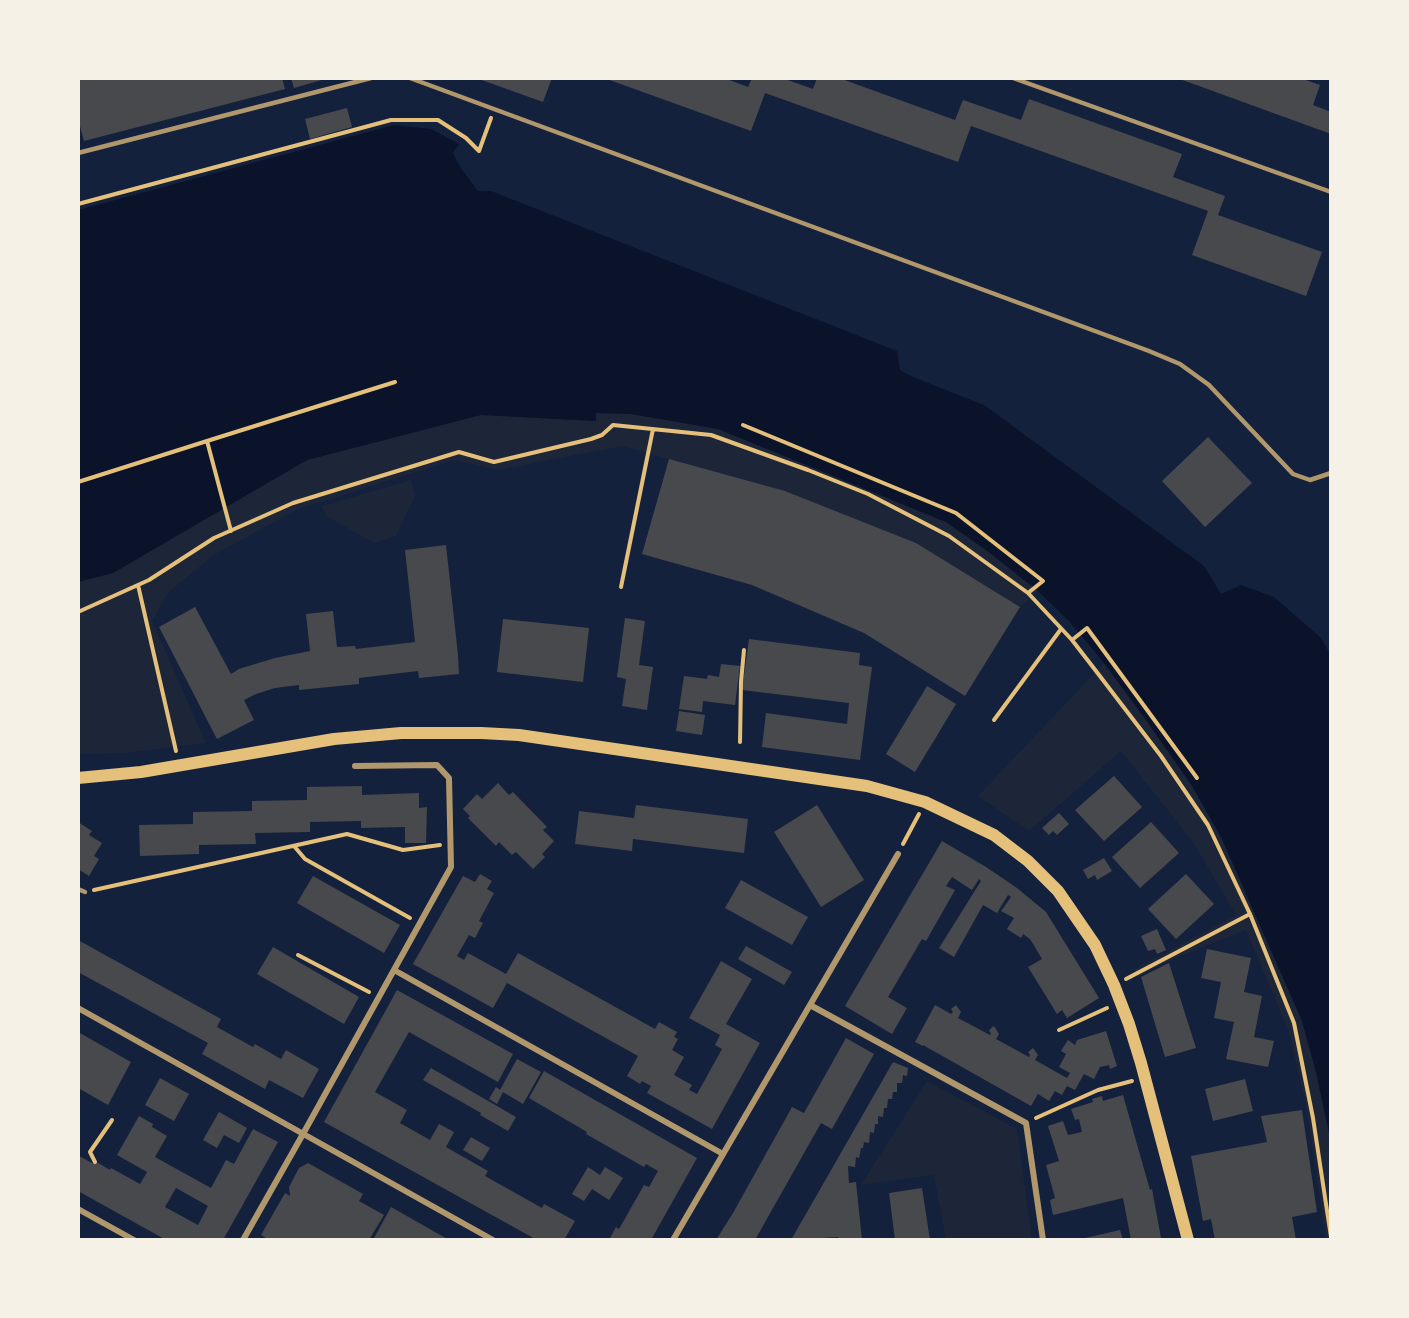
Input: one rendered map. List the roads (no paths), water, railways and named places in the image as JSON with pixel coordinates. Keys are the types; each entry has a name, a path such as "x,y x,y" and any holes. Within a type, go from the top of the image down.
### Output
{"main road":[{"path":"78,778 141,772 334,739 401,733 481,733 519,735 867,786 925,802 994,835 1028,861 1058,891 1095,945 1129,1024 1188,1240"}],"street":[{"path":"243,1240 450,867 449,778 437,765 355,766"},
{"path":"673,1240 898,854"},
{"path":"394,970 723,1155"},
{"path":"810,1005 1026,1123 1043,1240"},
{"path":"78,1008 493,1240"},
{"path":"78,1209 134,1240"}],"lane":[{"path":"78,153 371,78"},
{"path":"410,78 1180,364 1209,384 1293,474 1310,480 1331,473"},
{"path":"1013,78 1331,192"},
{"path":"78,889 85,892"}]}
